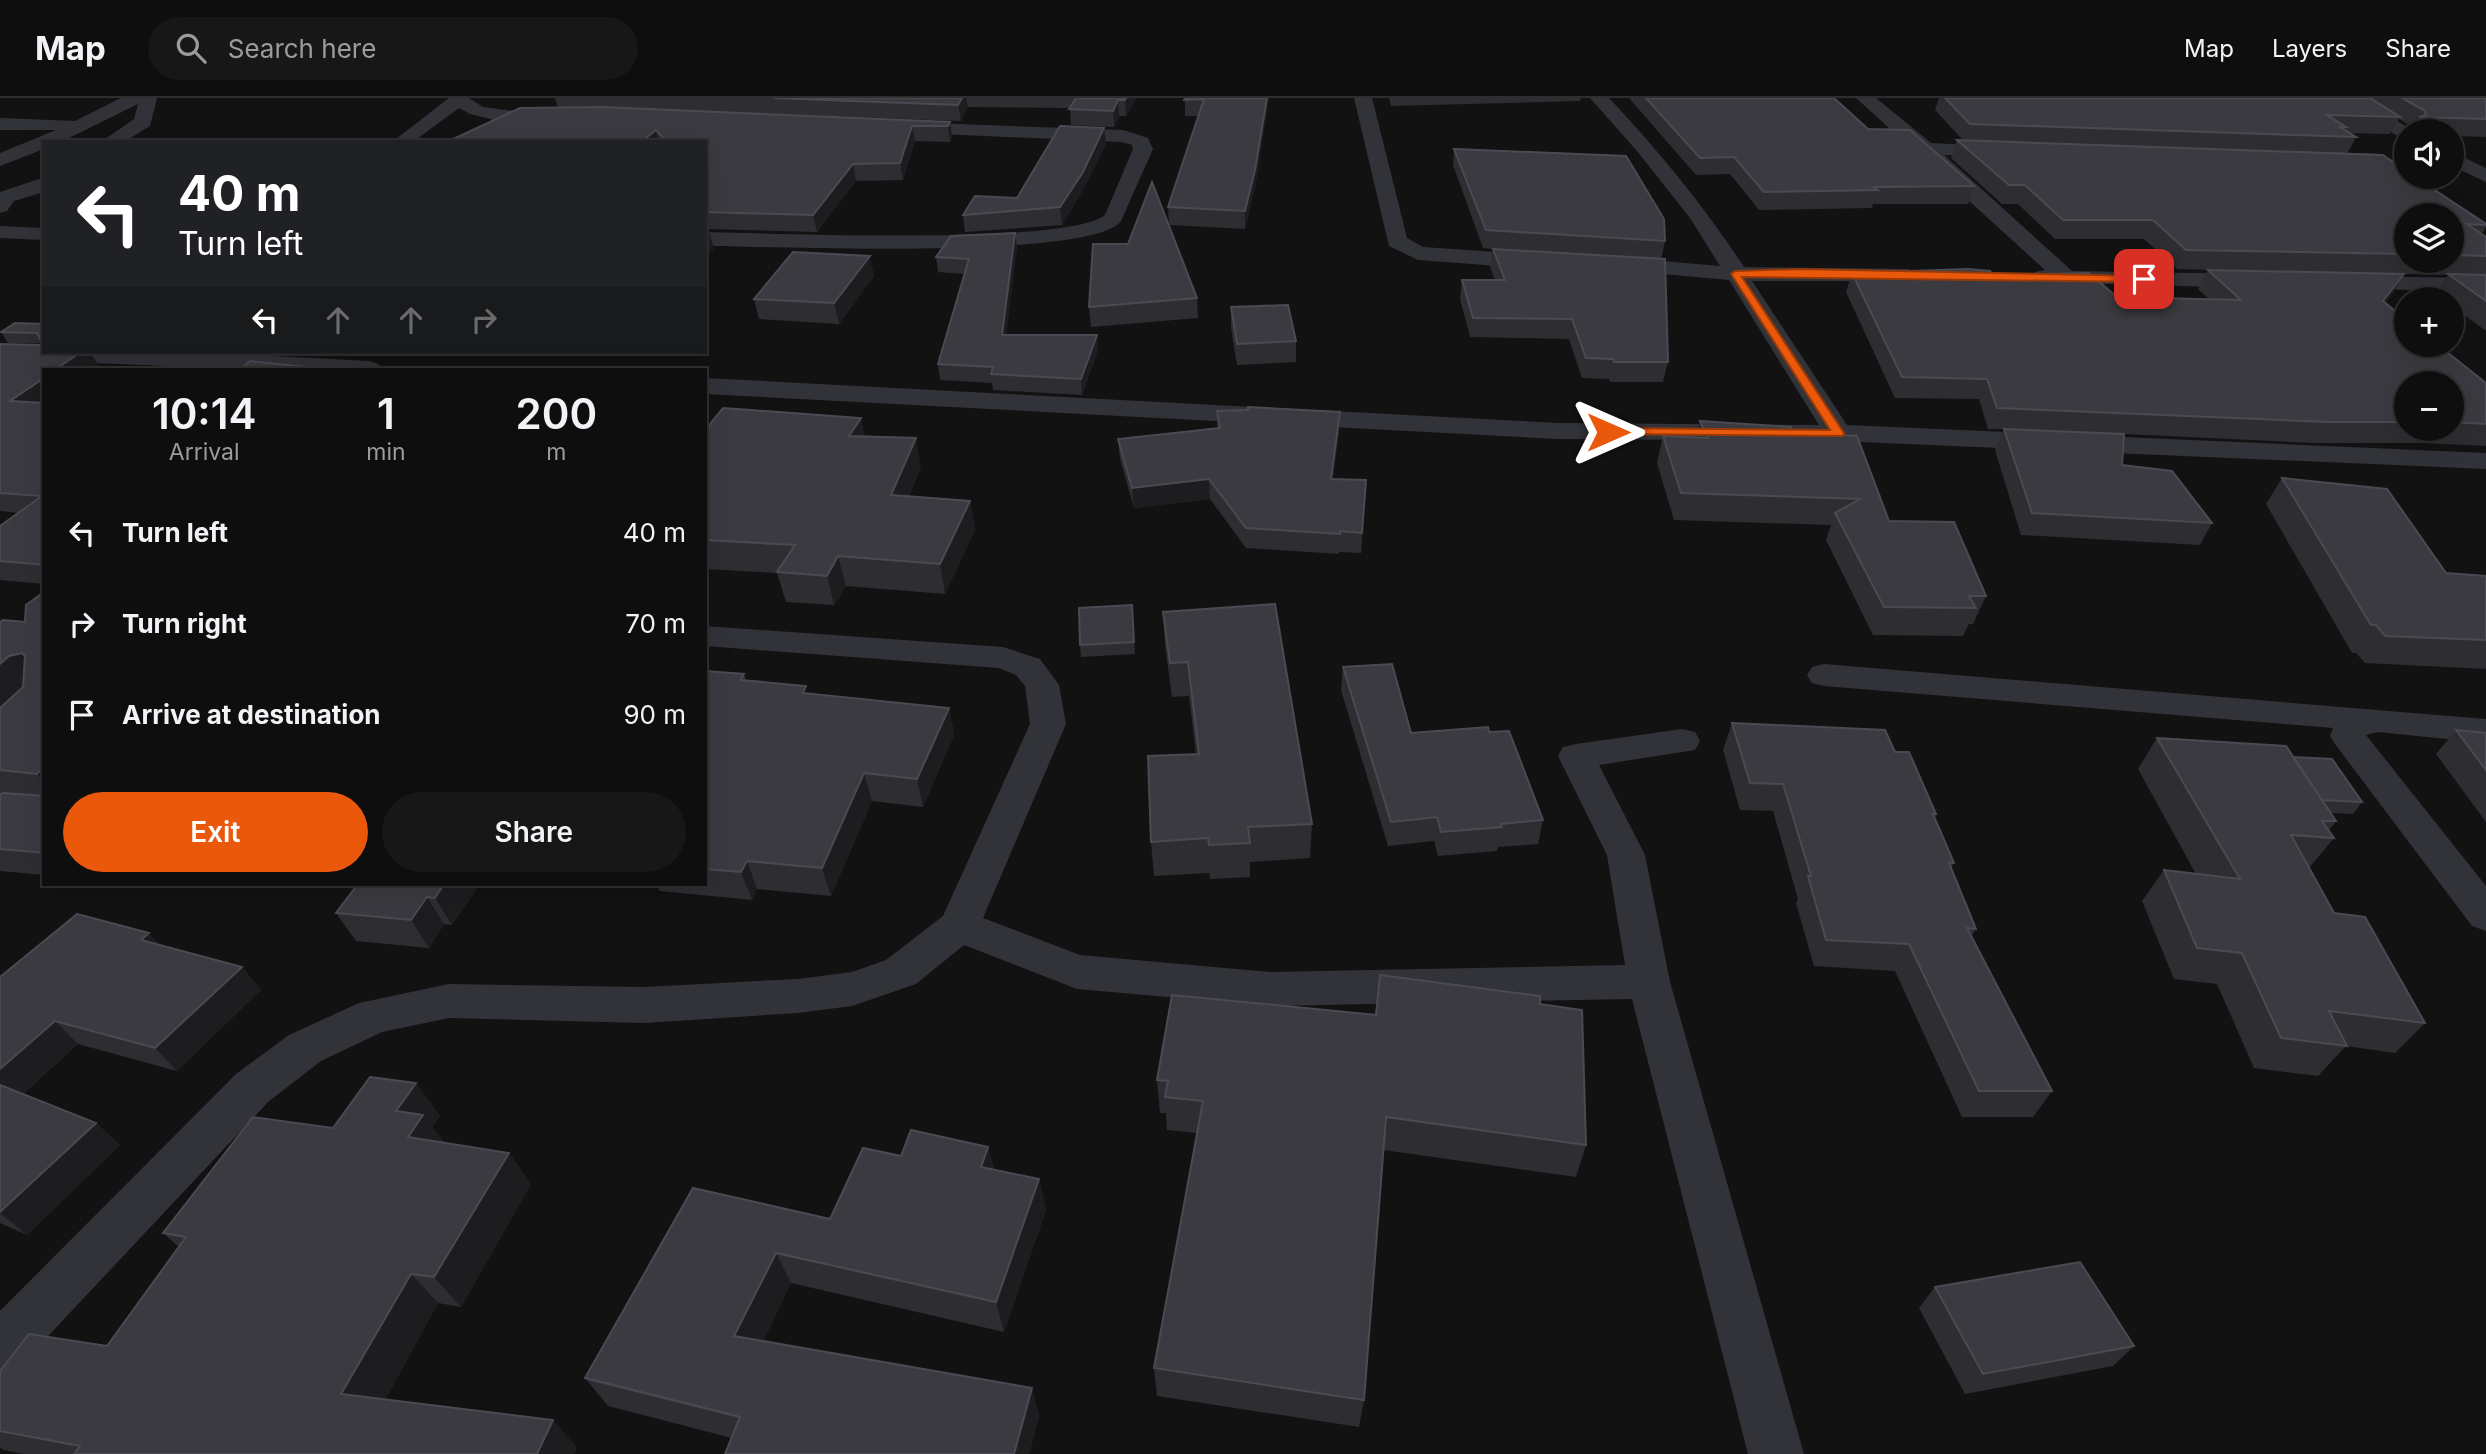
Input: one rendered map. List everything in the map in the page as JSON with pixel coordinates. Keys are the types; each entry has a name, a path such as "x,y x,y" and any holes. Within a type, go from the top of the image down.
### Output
{"street":[{"path":"46,140 135,98"},
{"path":"113,140 143,122 148,98"},
{"path":"1363,98 1397,241 1418,253 1564,263"},
{"path":"1599,98 1644,147 1699,215 1838,433"},
{"path":"1865,98 1926,149 1984,205 2066,277"},
{"path":"2346,98 2394,127"},
{"path":"404,140 459,99 477,111 515,116 539,115"},
{"path":"471,140 515,116"},
{"path":"0,124 79,126 143,122"},
{"path":"707,239 986,240 1062,237 1100,228 1112,220 1143,149 1141,142 1123,136 878,127"},
{"path":"42,142 3,158 3,202 42,188"},
{"path":"1926,149 2023,152"},
{"path":"2325,163 2394,166"},
{"path":"0,223 42,189"},
{"path":"0,232 42,234"},
{"path":"1591,264 1735,274 1922,275"},
{"path":"2026,276 2270,281"},
{"path":"2324,282 2486,285"},
{"path":"0,352 42,353"},
{"path":"122,354 353,368"},
{"path":"707,386 1556,431 1838,433 2484,463"},
{"path":"0,1349 252,1088 305,1048 374,1016 449,1001 644,1005 798,996 852,989 901,972 959,926 1048,723 1042,685 1028,667 1003,658 707,636"},
{"path":"1824,676 2379,720 2486,731"},
{"path":"2379,720 2353,723 2348,736 2486,915"},
{"path":"1682,741 1576,755 1626,855 1649,982 1776,1454"},
{"path":"959,926 1077,972 1270,989 1649,982"}],"building":[{"path":"774,98 962,98 958,105"},
{"path":"1076,98 1126,98 1118,100 1113,111 1069,109"},
{"path":"1185,98 1267,98 1245,211 1168,207 1204,99 1184,100"},
{"path":"1646,98 1834,98 1868,129 1910,130 1974,186 1764,192 1734,157 1700,158"},
{"path":"1945,98 2370,98 2400,117 2327,115 2356,137 1970,124"},
{"path":"2402,98 2486,98 2486,119 2419,117 2426,115 2425,111"},
{"path":"602,107 950,122 948,126 912,126 900,163 853,164 813,215 707,212 707,140 665,140 656,130 644,140 451,140 520,108"},
{"path":"1060,126 1104,128 1083,172 1060,207 963,215 975,196 1017,198"},
{"path":"1957,140 2383,155 2394,163 2394,189 2433,189 2454,203 2394,203 2394,254 2186,250 2153,220 2063,220 2025,185 2009,185"},
{"path":"1454,149 1626,156 1664,219 1665,241 1486,230"},
{"path":"1152,182 1197,298 1089,307 1093,244 1128,244"},
{"path":"2464,209 2486,224 2467,224 2486,237 2486,256 2464,255"},
{"path":"1015,233 1002,335 1097,335 1081,379 991,374 993,367 938,364 969,259 936,257 951,236"},
{"path":"1493,249 1665,259 1668,362 1614,362 1613,359 1586,358 1572,319 1473,318 1462,280 1505,280"},
{"path":"793,252 870,256 834,303 754,299"},
{"path":"1968,269 1990,271 1992,275 2089,273 2117,297 2241,300 2208,270 2404,274 2383,301 2394,310 2394,357 2453,357 2486,383 2486,424 2464,423 2464,371 2394,371 2394,422 2327,422 1997,408 1987,379 1902,377 1852,273"},
{"path":"2448,274 2486,275 2486,301"},
{"path":"1288,305 1296,341 1237,344 1231,307"},
{"path":"15,323 42,324 42,339 37,333 1,332"},
{"path":"0,344 42,345 42,354 78,354 57,368 42,368 42,379 10,401 42,403 42,496 0,493"},
{"path":"250,361 316,368 242,368"},
{"path":"1248,407 1340,412 1331,479 1366,480 1362,533 1246,528 1209,479 1132,488 1118,439 1220,428 1217,411 1248,410"},
{"path":"723,408 861,418 849,436 916,438 891,495 970,501 940,564 838,556 827,576 777,572 795,545 707,540 707,428"},
{"path":"1700,421 1791,427 1793,432 1857,436 1889,521 1954,522 1986,596 1969,596 1976,608 1884,607 1835,513 1860,499 1681,493 1663,436 1708,438"},
{"path":"2004,429 2124,434 2122,465 2172,471 2212,523 2032,513"},
{"path":"2282,478 2387,489 2446,573 2486,576 2486,640 2385,636 2376,625 2371,625"},
{"path":"42,496 42,565 0,561 0,526"},
{"path":"42,593 42,769 37,774 0,770 0,708 23,687 25,656 22,653 9,656 0,664 0,622 25,622 26,605"},
{"path":"1275,604 1312,824 1248,827 1250,843 1209,845 1208,838 1151,842 1148,756 1199,754 1188,662 1170,663 1163,612"},
{"path":"1132,605 1134,642 1080,645 1079,608"},
{"path":"1392,664 1411,733 1488,727 1489,732 1509,731 1543,820 1501,824 1502,827 1441,832 1437,817 1391,822 1343,667"},
{"path":"707,671 744,674 741,680 806,686 803,693 949,708 917,779 864,773 822,868 747,861 741,872 707,869"},
{"path":"1732,723 1885,730 1895,752 1909,752 1936,814 1933,814 1954,863 1949,863 1976,929 1967,928 2052,1091 1979,1091 1909,944 1826,940 1808,876 1811,876 1783,784 1750,783"},
{"path":"2456,730 2486,733 2486,770"},
{"path":"2157,738 2286,746 2336,821 2322,821 2334,838 2291,835 2334,913 2365,917 2425,1023 2329,1011 2347,1046 2281,1038 2242,953 2197,948 2164,870 2240,879"},
{"path":"2293,757 2332,759 2362,802 2322,800"},
{"path":"0,795 42,796 42,853 0,849"},
{"path":"356,886 443,886 435,898 427,897 411,920 336,913"},
{"path":"77,914 149,933 141,940 242,967 155,1048 55,1021 0,1069 0,977"},
{"path":"1380,975 1540,996 1540,1004 1582,1010 1586,1145 1386,1117 1364,1400 1154,1368 1203,1101 1165,1097 1168,1081 1157,1080 1172,995 1376,1015"},
{"path":"370,1077 416,1083 396,1111 423,1115 408,1137 509,1153 434,1277 411,1274 341,1394 553,1420 537,1454 74,1454 80,1446 0,1431 0,1371 29,1334 107,1346 186,1237 163,1233 253,1117 333,1128"},
{"path":"0,1085 96,1123 0,1212"},
{"path":"911,1130 988,1147 981,1167 1039,1179 996,1302 776,1253 734,1336 1032,1388 1014,1454 725,1454 740,1417 585,1378 693,1188 830,1219 863,1148 901,1156"},
{"path":"2080,1262 2134,1346 1983,1374 1935,1287"}],"route":[{"path":"1608,432 1838,433 1735,274 1799,272 2144,279"}]}
